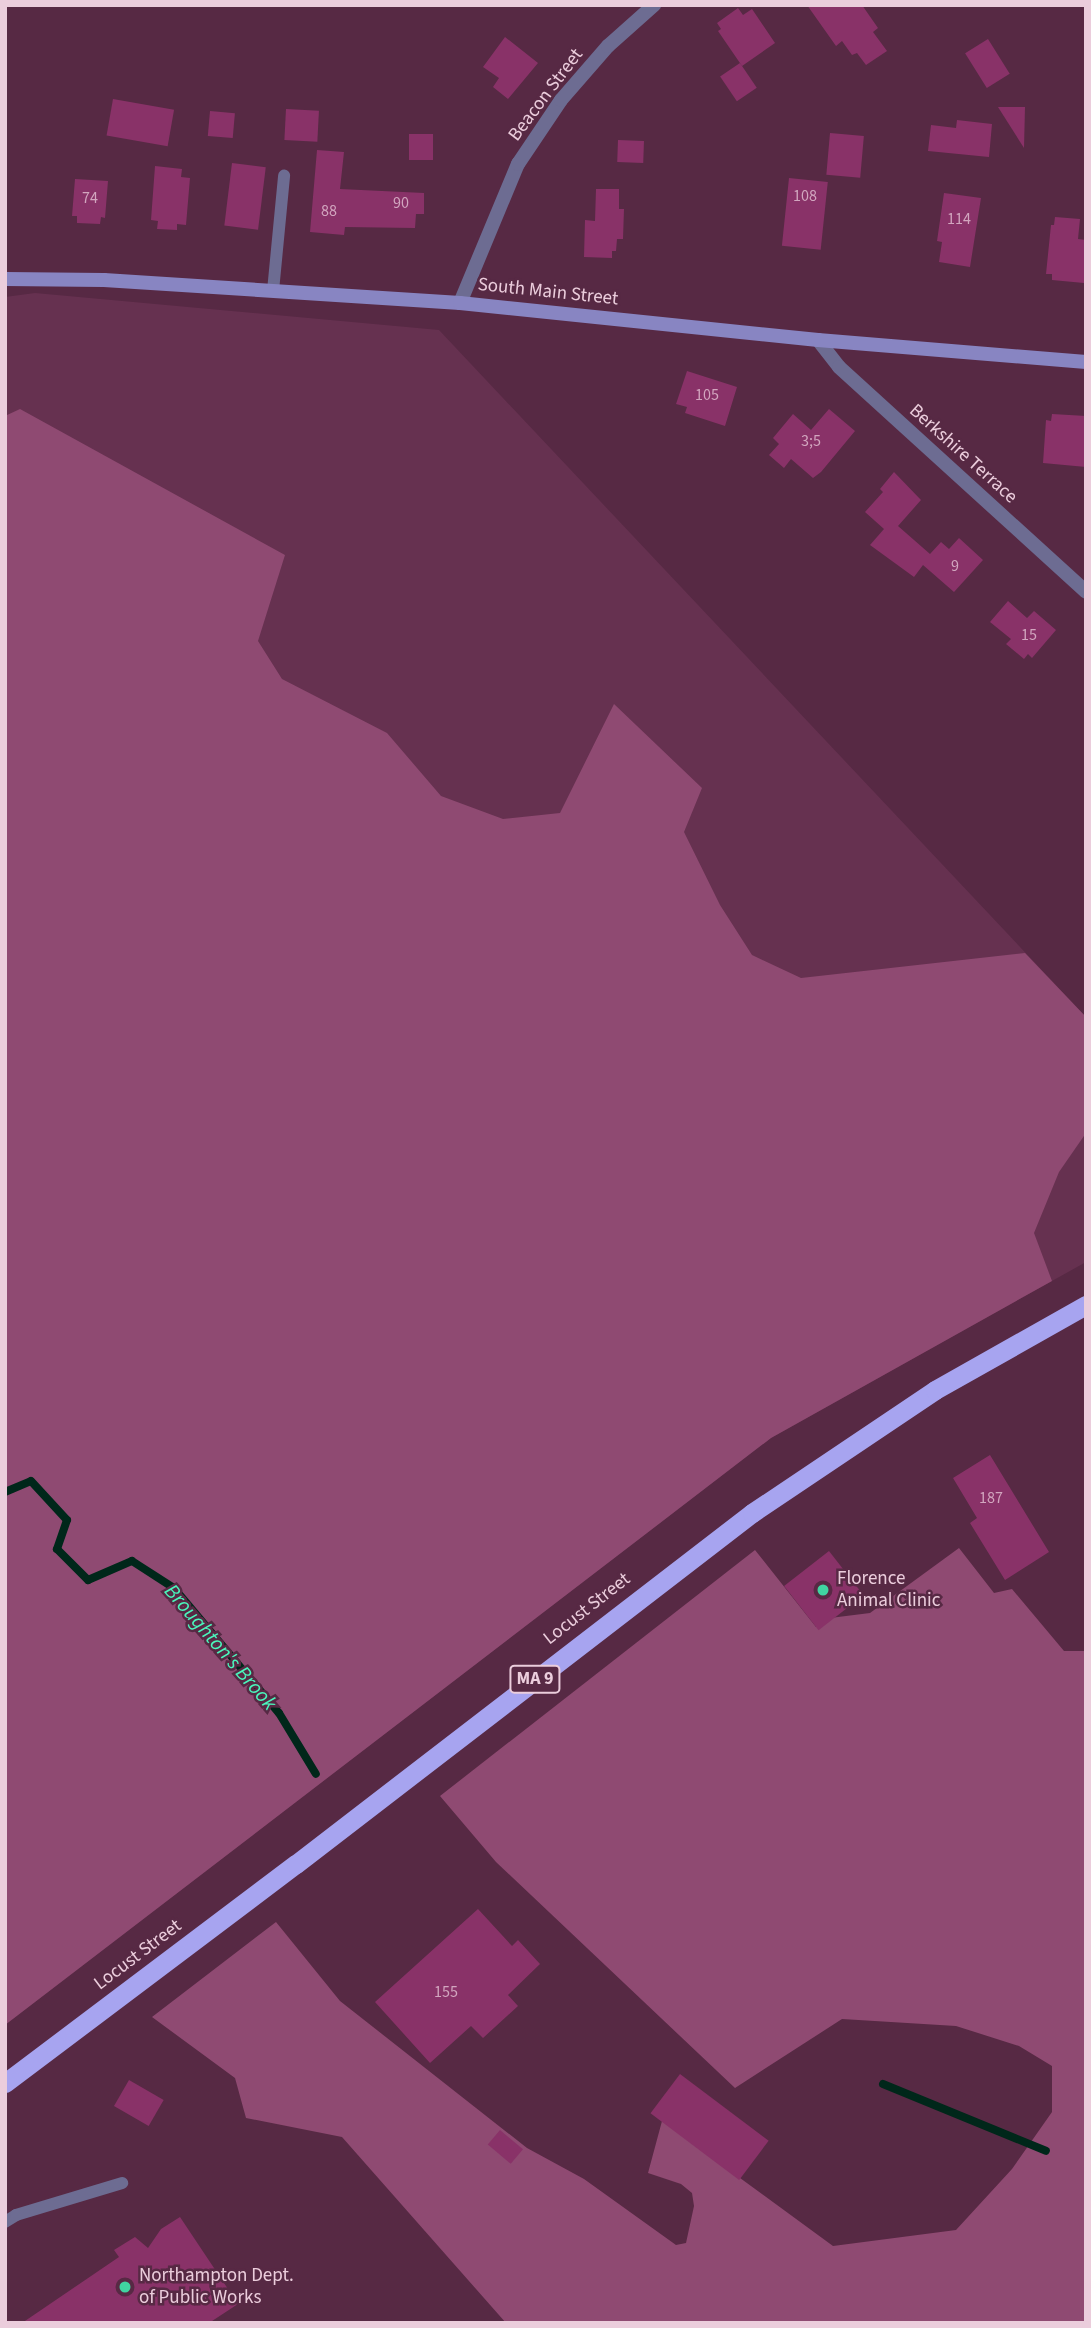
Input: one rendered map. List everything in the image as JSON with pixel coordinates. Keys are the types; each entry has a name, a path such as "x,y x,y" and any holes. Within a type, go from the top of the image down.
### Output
{"highway":[{"name":"Locust Street","path":"5,2083 296,1864 752,1513 924,1397 1086,1305"}],"main road":[{"name":"South Main Street","path":"5,279 104,280 460,303 818,340 1086,362"}],"street":[{"name":"Beacon Street","path":"460,303 518,164 561,100 608,46 654,5"},
{"name":"Berkshire Terrace","path":"818,340 839,367 1086,592"}],"lane":[{"path":"273,291 284,176"},
{"path":"5,2222 16,2215 122,2183"}],"shaded area":[{"path":"35,293 439,330 1086,1017 1086,1262 771,1438 5,2025 5,297"},
{"path":"20,409 285,555 258,641 282,679 387,733 441,796 503,819 560,813 614,704 702,788 684,832 720,905 752,955 801,978 1025,953 1086,1017 1086,1133 1059,1172 1034,1233 1052,1281 771,1438 5,2025 5,416"},
{"path":"959,1548 994,1593 1012,1589 1064,1651 1086,1651 1086,2323 506,2323 342,2137 246,2118 235,2078 152,2017 276,1922 340,2001 527,2148 584,2179 676,2245 686,2243 694,2206 692,2193 681,2184 648,2173 662,2121 833,2246 956,2230 1012,2169 1052,2112 1052,2066 1019,2046 956,2026 842,2019 735,2088 496,1862 440,1796 755,1550 816,1627 830,1618 870,1613"}],"building":[{"path":"807,5 862,5 878,28 873,32 887,51 866,65 857,53 852,55 842,41 836,46"},
{"path":"738,8 743,15 752,9 775,43 742,66 718,31 721,29 717,23"},
{"path":"505,37 538,63 508,99 493,87 499,78 483,67"},
{"path":"988,39 1010,74 987,88 965,53"},
{"path":"740,63 757,88 737,101 720,76"},
{"path":"113,99 174,110 168,146 107,135"},
{"path":"998,107 1025,107 1024,148"},
{"path":"286,109 319,111 317,142 284,140"},
{"path":"210,111 235,113 233,138 208,136"},
{"path":"957,120 992,124 989,157 928,151 931,125 956,128"},
{"path":"830,133 864,136 860,178 826,175"},
{"path":"409,134 433,134 433,160 409,160"},
{"path":"618,140 644,141 643,163 617,162"},
{"path":"317,150 344,152 340,189 424,193 424,214 416,214 415,228 345,227 344,235 310,232"},
{"path":"232,163 266,167 258,230 224,226"},
{"path":"155,166 182,169 181,177 190,178 186,225 177,224 177,230 157,229 158,221 151,220"},
{"path":"789,178 828,182 821,250 782,246"},
{"path":"75,179 108,181 105,218 101,217 100,224 77,223 77,216 72,216"},
{"path":"596,189 619,189 619,209 624,209 623,239 617,239 612,258 584,257 585,220 595,221"},
{"path":"944,193 981,198 970,267 939,262 942,242 937,241"},
{"path":"1055,217 1080,219 1078,239 1086,240 1084,283 1052,280 1052,274 1046,274 1051,225 1054,225"},
{"path":"687,371 737,387 725,426 685,413 687,407 676,404"},
{"path":"829,409 855,431 821,472 813,478 791,459 784,468 769,455 779,444 773,438 793,414 811,430"},
{"path":"1052,414 1086,416 1086,467 1043,463 1046,420 1051,421"},
{"path":"894,472 921,500 898,526 930,554 941,542 949,549 959,538 983,560 954,592 923,565 914,577 870,545 884,529 865,512 883,492 880,489"},
{"path":"1008,601 1027,618 1034,611 1056,630 1032,658 1028,654 1024,659 1006,644 1011,639 990,622"},
{"path":"990,1455 1049,1552 1005,1580 970,1523 977,1518 953,1478"},
{"name":"Florence Animal Clinic","path":"829,1551 863,1595 819,1630 784,1586"},
{"path":"478,1909 512,1946 518,1940 540,1964 508,1995 518,2006 483,2038 471,2026 430,2063 375,2002"},
{"path":"680,2074 769,2141 739,2180 651,2113"},
{"path":"129,2080 164,2100 149,2126 114,2106"},
{"path":"500,2130 523,2149 511,2164 488,2145"},
{"name":"Northampton Dept. of Public Works","path":"180,2217 238,2304 209,2323 22,2323 119,2257 114,2250 135,2237 148,2248 161,2229"}],"waterway":[{"name":"Broughton's Brook","path":"5,1492 31,1481 67,1520 57,1549 88,1580 132,1561 174,1588 279,1713 316,1774"},
{"name":"Broughton's Brook","path":"883,2084 1046,2151"}],"place":[{"name":"Florence Animal Clinic","path":"823,1590"},
{"name":"Northampton Dept. of Public Works","path":"125,2287"}]}
